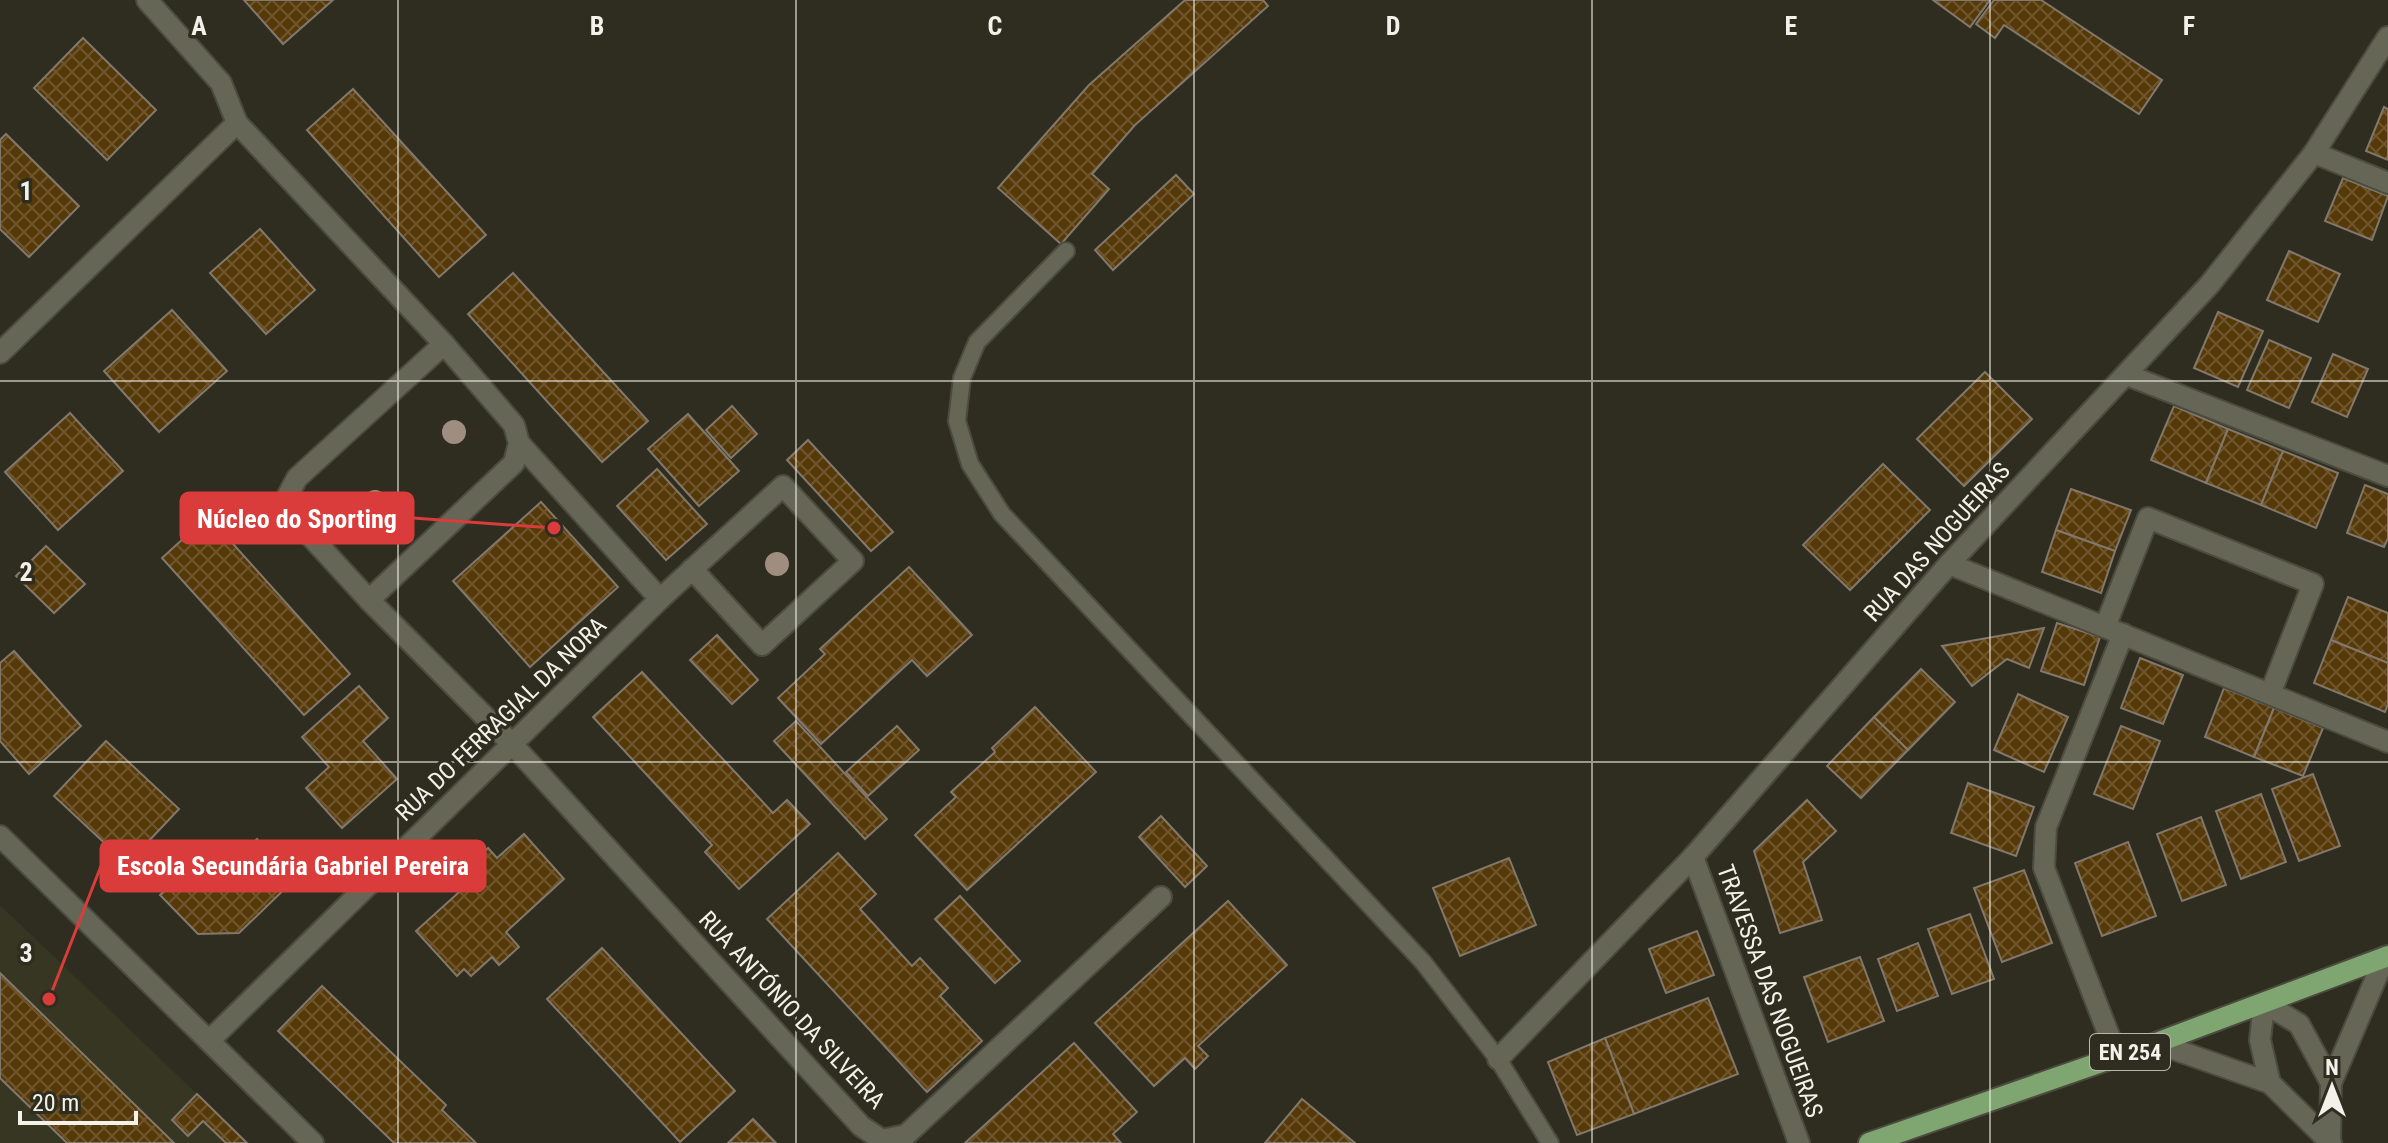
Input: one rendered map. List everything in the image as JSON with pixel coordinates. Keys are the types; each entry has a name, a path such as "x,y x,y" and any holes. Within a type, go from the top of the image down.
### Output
{"main road":[{"name":"EN 254","path":"1869,1143 2156,1043 2387,956"}],"street":[{"path":"147,0 221,83 237,123 444,344 514,425 519,443 660,599"},
{"name":"RUA DAS NOGUEIRAS","path":"1498,1059 1693,857 1949,564 2210,284 2314,153 2388,37"},
{"path":"0,353 237,123"},
{"path":"2314,153 2388,183"},
{"name":"RUA ANTÓNIO DA SILVEIRA","path":"444,344 297,478 288,495 292,516 369,600 512,744 861,1126 881,1142 906,1135 1161,897"},
{"path":"2127,375 2388,476"},
{"path":"369,600 514,463 519,443"},
{"name":"RUA DO FERRAGIAL DA NORA","path":"210,1040 660,599 692,569 783,486 853,561 762,645 692,569"},
{"path":"2117,1056 2044,868 2046,827 2114,631 2148,518 2313,584 2270,694"},
{"path":"1949,564 2388,742"},
{"path":"0,836 313,1143"},
{"name":"TRAVESSA DAS NOGUEIRAS","path":"1693,857 1799,1143"},
{"path":"2331,1142 2331,1083 2387,956"},
{"path":"2270,1083 2260,1040 2264,1003 2299,1024 2331,1083"},
{"path":"2156,1043 2270,1083 2331,1142"}],"lane":[{"path":"1066,251 977,342 962,378 957,421 970,464 1002,514 1423,962 1498,1059 1550,1143"}],"shaded area":[{"path":"0,905 197,1094 247,1143 0,1143"}],"building":[{"path":"244,0 333,0 283,44"},
{"path":"1185,0 1263,0 1268,6 1135,125 1092,174 1109,189 1061,244 998,188 1089,85"},
{"path":"1933,0 1990,0 1970,27"},
{"path":"1994,0 2041,0 2162,80 2139,114 2004,25 1995,38 1976,24"},
{"path":"83,38 156,110 107,160 34,88"},
{"path":"353,89 486,235 439,277 307,130"},
{"path":"2384,107 2388,109 2388,160 2366,151"},
{"path":"6,134 79,206 29,257 0,229 0,140"},
{"path":"1176,175 1194,194 1113,270 1095,250"},
{"path":"2343,178 2388,196 2372,240 2325,221"},
{"path":"260,229 315,290 266,334 210,273"},
{"path":"2289,251 2340,274 2318,322 2267,300"},
{"path":"513,273 648,421 602,462 468,314"},
{"path":"172,310 227,371 159,432 104,371"},
{"path":"2218,312 2263,331 2238,387 2194,368"},
{"path":"2269,340 2311,358 2289,408 2247,390"},
{"path":"2333,354 2368,369 2347,417 2312,402"},
{"path":"1985,372 2032,419 1964,486 1917,439"},
{"path":"732,406 757,434 731,458 706,430"},
{"path":"2174,406 2228,429 2206,483 2151,460"},
{"path":"70,413 123,471 58,530 5,472"},
{"path":"688,414 739,471 699,506 648,449"},
{"path":"2228,429 2283,451 2261,505 2206,483"},
{"path":"808,440 893,532 871,551 787,460"},
{"path":"2283,451 2338,473 2316,528 2261,505"},
{"path":"1883,464 1930,510 1850,590 1803,545"},
{"path":"657,469 707,524 666,560 617,506"},
{"path":"2365,485 2388,494 2388,538 2384,547 2347,533"},
{"path":"2071,489 2131,510 2115,551 2056,530"},
{"path":"541,502 618,587 530,667 453,581"},
{"path":"208,516 350,674 304,715 162,558"},
{"path":"2056,530 2115,551 2101,593 2042,572"},
{"path":"46,546 85,584 54,613 16,576"},
{"path":"909,567 972,635 927,676 912,660 821,744 778,698 825,654 820,649"},
{"path":"2348,597 2388,613 2388,663 2331,640"},
{"path":"2057,623 2100,637 2084,685 2041,671"},
{"path":"2044,628 2029,668 2007,659 1972,686 1942,646"},
{"path":"717,635 758,680 732,704 690,660"},
{"path":"2331,640 2388,663 2388,704 2385,712 2314,683"},
{"path":"14,651 81,726 29,774 0,741 0,663"},
{"path":"2140,658 2183,675 2163,724 2121,708"},
{"path":"1921,669 1955,702 1908,750 1874,717"},
{"path":"642,672 773,813 787,800 810,824 739,889 705,852 712,845 593,717"},
{"path":"359,686 388,718 363,741 397,779 342,828 306,788 329,767 302,737"},
{"path":"2224,688 2274,708 2254,757 2205,737"},
{"path":"2018,694 2068,717 2044,772 1994,750"},
{"path":"1035,707 1096,772 967,890 915,835 956,797 951,792 995,752 992,748"},
{"path":"2274,708 2323,728 2303,776 2254,757"},
{"path":"1874,717 1908,750 1861,798 1827,766"},
{"path":"796,721 887,819 865,839 774,741"},
{"path":"897,726 919,750 868,796 846,772"},
{"path":"2121,726 2160,741 2133,809 2094,794"},
{"path":"106,741 179,809 127,864 54,796"},
{"path":"2313,774 2340,846 2299,861 2272,789"},
{"path":"1968,783 2034,807 2016,856 1951,833"},
{"path":"2261,794 2286,862 2241,879 2216,811"},
{"path":"1807,800 1836,831 1803,862 1822,920 1780,933 1754,851"},
{"path":"1161,816 1207,866 1185,887 1139,837"},
{"path":"2201,817 2226,885 2182,901 2157,834"},
{"path":"524,834 564,879 506,932 519,947 499,965 492,957 471,976 464,969 457,976 416,931 478,875 470,865 488,848 497,858"},
{"path":"257,839 295,879 239,933 198,934 160,895 188,868 207,887"},
{"path":"2128,842 2156,916 2102,936 2075,863"},
{"path":"838,853 876,894 860,909 912,966 920,958 948,988 940,996 982,1041 927,1092 767,919"},
{"path":"1509,858 1536,925 1460,956 1433,888"},
{"path":"2024,870 2052,943 2002,962 1974,888"},
{"path":"960,896 1020,961 995,983 935,919"},
{"path":"1228,901 1287,965 1198,1046 1208,1056 1195,1069 1185,1058 1154,1086 1095,1023"},
{"path":"1970,914 1994,979 1952,994 1928,929"},
{"path":"1697,931 1714,975 1666,993 1649,949"},
{"path":"1918,943 1938,996 1897,1011 1878,959"},
{"path":"602,948 735,1091 680,1142 547,999"},
{"path":"1860,957 1884,1021 1828,1042 1804,977"},
{"path":"0,973 174,1143 67,1143 0,1078"},
{"path":"322,986 446,1105 442,1110 476,1143 394,1143 278,1031"},
{"path":"1708,998 1738,1074 1634,1114 1605,1038"},
{"path":"1605,1038 1634,1114 1577,1135 1548,1062"},
{"path":"1074,1043 1137,1112 1113,1134 1121,1143 965,1143"},
{"path":"197,1094 247,1143 226,1143 203,1121 188,1136 172,1120"},
{"path":"1302,1099 1355,1143 1265,1143"},
{"path":"753,1119 776,1143 728,1143"}],"place":[{"name":"Núcleo do Sporting","path":"554,528"},
{"name":"Escola Secundária Gabriel Pereira","path":"49,999"}]}
